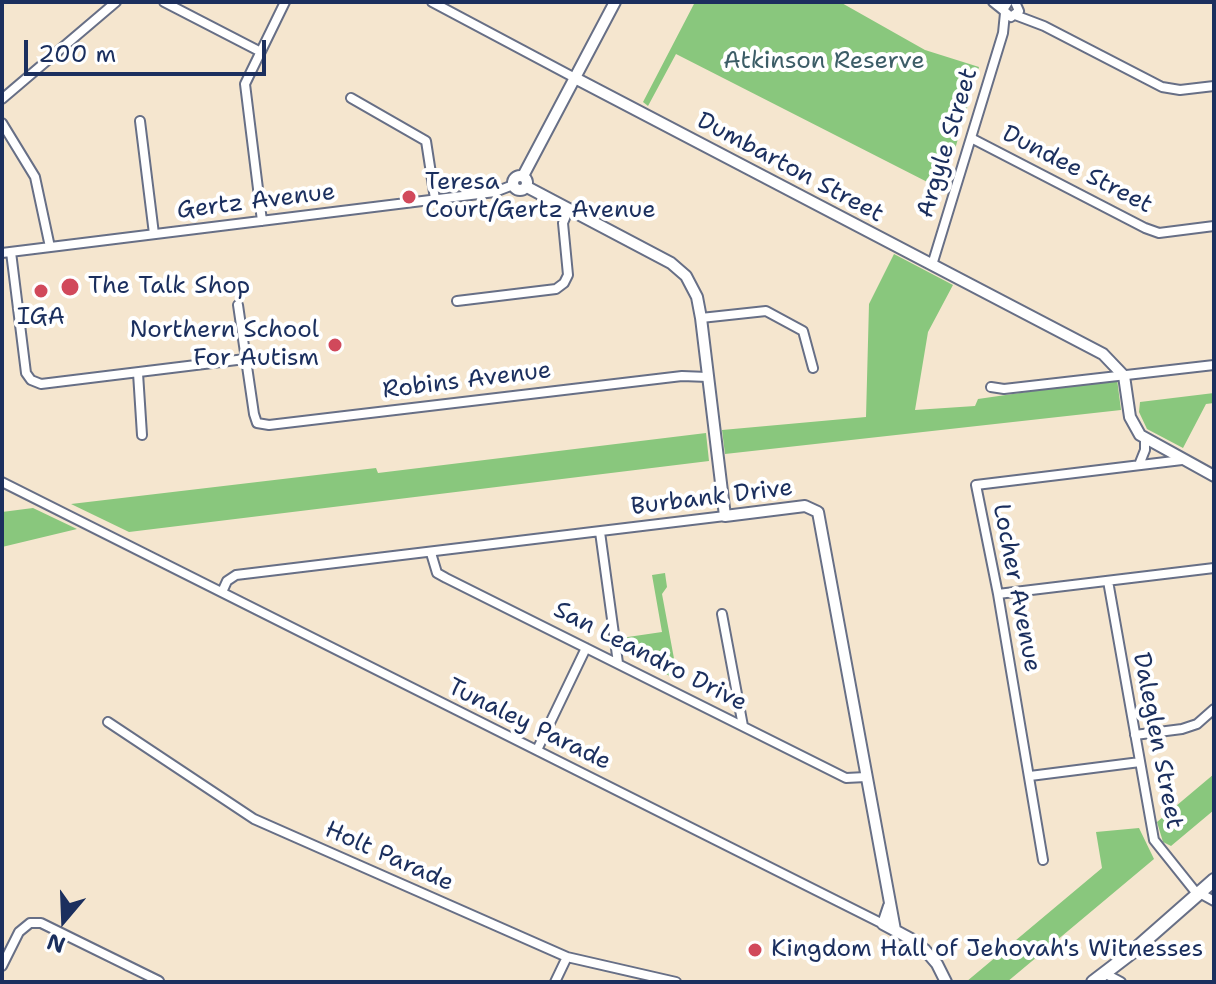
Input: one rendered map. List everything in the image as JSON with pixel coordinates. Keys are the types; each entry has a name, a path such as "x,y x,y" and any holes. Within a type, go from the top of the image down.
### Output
{"main road":[{"path":"1093,982 1128,948 1152,933 1214,880"}],"street":[{"path":"2,99 116,2"},
{"path":"164,2 259,51"},
{"path":"262,221 245,84 285,2"},
{"name":"Dumbarton Street","path":"432,2 1103,354 1124,376"},
{"path":"513,185 520,191 615,2"},
{"path":"993,2 1013,8 1162,87 1180,90 1214,86"},
{"name":"Argyle Street","path":"932,265 1013,8"},
{"path":"351,98 426,141 435,199"},
{"path":"140,121 154,234"},
{"path":"2,123 35,177 50,247"},
{"name":"Dundee Street","path":"971,138 1145,228 1159,233 1214,226"},
{"path":"525,182 568,211 671,263 686,276 697,297 701,318 725,516"},
{"name":"Gertz Avenue","path":"6,252 495,192 513,185"},
{"path":"457,301 556,289 564,283 568,275 563,223 568,211"},
{"path":"6,252 26,373 31,380 41,384 245,359 238,305"},
{"path":"701,318 766,311 803,331 813,368"},
{"name":"Robins Avenue","path":"245,359 257,423 269,425 708,373"},
{"path":"991,387 1004,389 1214,365"},
{"path":"138,373 142,435"},
{"path":"1124,376 1130,417 1136,430 1145,440 1214,476"},
{"path":"1139,465 1145,440"},
{"name":"Locher Avenue","path":"1043,860 998,594 976,485 1182,460"},
{"name":"Tunaley Parade","path":"2,482 895,930 925,950 946,982"},
{"name":"Burbank Drive","path":"222,592 227,581 236,575 805,506 818,512 895,930"},
{"path":"600,532 618,663"},
{"name":"San Leandro Drive","path":"431,553 437,573 846,778 866,777"},
{"path":"998,594 1214,568"},
{"name":"Daleglen Street","path":"1108,581 1154,840 1199,893"},
{"path":"722,614 743,726"},
{"path":"537,750 586,648"},
{"path":"1135,735 1182,729 1197,724 1214,709"},
{"name":"Holt Parade","path":"108,722 254,819 567,957 676,982"},
{"path":"1030,776 1140,762"},
{"path":"1199,893 1214,901"},
{"name":"Burbank Drive","path":"883,924 889,904"},
{"path":"2,966 19,932 30,923 41,923 159,981"},
{"path":"555,982 567,957"},
{"path":"1104,973 1121,982"}],"green space":[{"name":"Atkinson Reserve","path":"695,2 840,2 925,50 979,67 943,190 676,54 648,106 643,102"},
{"path":"894,254 953,285 928,332 915,410 975,406 978,399 1117,379 1121,410 725,454 722,430 866,417 869,304"},
{"path":"1214,393 1214,403 1206,404 1183,448 1147,429 1139,412 1140,402"},
{"path":"706,433 709,461 129,532 71,504 376,468 378,473"},
{"path":"33,508 77,529 2,547 2,512"},
{"path":"665,573 667,587 662,594 678,680 623,653 621,638 662,632 652,575"},
{"path":"1214,774 1214,810 1171,846 1163,842 1157,822"},
{"path":"1139,828 1154,859 1007,982 966,982 1102,868 1096,832"}],"place":[{"name":"Teresa Court/Gertz Avenue","path":"409,197"},
{"name":"The Talk Shop","path":"70,287"},
{"name":"IGA","path":"41,291"},
{"name":"Northern School For Autism","path":"335,345"},
{"name":"Kingdom Hall of Jehovah's Witnesses","path":"755,950"}]}
